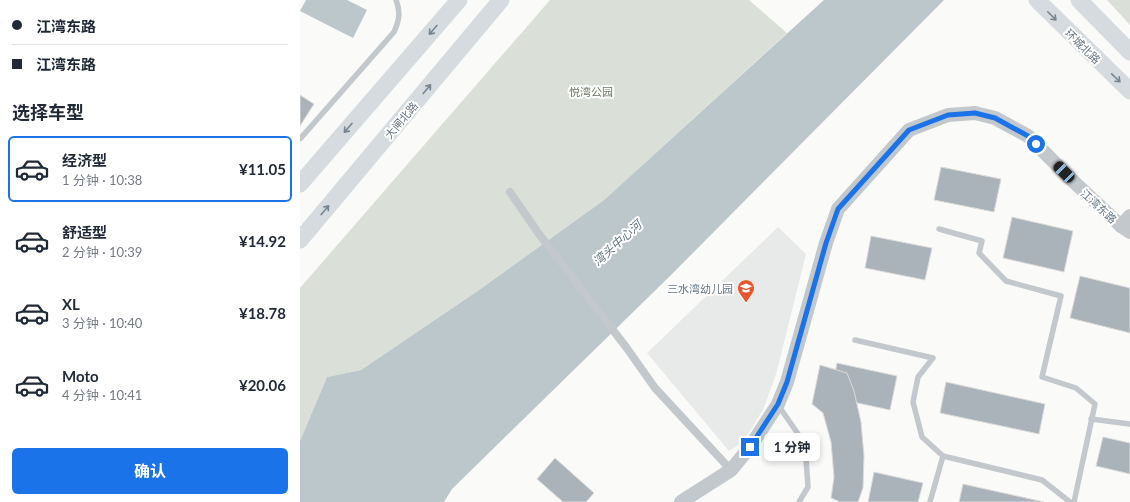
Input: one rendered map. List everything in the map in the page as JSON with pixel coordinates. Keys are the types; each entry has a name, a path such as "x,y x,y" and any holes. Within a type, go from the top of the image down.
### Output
{"main road":[{"path":"302,177 459,0"},
{"name":"大闸北路","path":"300,240 502,0"},
{"name":"环城北路","path":"1036,0 1130,91"},
{"path":"1079,0 1130,52"}],"street":[{"name":"江湾东路","path":"681,502 731,470 750,447 778,404 787,382 826,243 838,209 909,130 948,115 975,113 995,118 1028,136 1074,182 1127,225"},
{"path":"510,192 539,234 626,347 655,388 731,470"}],"lane":[{"path":"300,139 394,32 398,24 400,14 396,0"},
{"path":"939,229 982,241 979,253 1006,281 1061,296 1042,377 1076,388 1095,404 1074,502"},
{"path":"855,340 933,358 918,377 914,402 922,437 943,456 1042,480 1070,502"},
{"path":"778,404 805,444 808,487 799,502"},
{"path":"1091,419 1130,424"},
{"path":"930,502 943,456"}],"shaded area":[{"name":"三水湾幼儿园","path":"778,227 806,254 777,371 764,408 743,442 729,451 647,353"}],"green space":[{"name":"悦湾公园","path":"550,0 749,0 787,33 604,200 482,288 361,370 327,377 300,441 300,288"},
{"path":"1107,0 1130,0 1130,25"}],"water":[{"path":"306,0 347,0 367,10 353,38 300,11"},
{"name":"湾头中心河","path":"824,0 944,0 671,275 452,489 444,502 300,502 300,441 327,377 361,370 482,288 604,200"}],"building":[{"path":"300,95 314,104 300,126"},
{"path":"941,167 1001,179 994,212 934,200"},
{"path":"1012,217 1073,231 1064,272 1003,258"},
{"path":"871,236 932,248 925,280 865,268"},
{"path":"1080,276 1130,288 1130,333 1070,318"},
{"path":"837,363 897,376 890,410 830,397"},
{"path":"820,365 847,373 854,391 861,422 864,456 863,488 858,502 840,502 831,498 834,477 831,442 823,413 812,404"},
{"path":"946,382 1045,404 1039,434 940,413"},
{"path":"1103,437 1130,443 1130,474 1096,466"},
{"path":"555,458 594,493 586,502 563,502 537,479"},
{"path":"874,472 923,483 918,502 868,502"},
{"path":"963,484 1044,502 959,502"}],"place":[{"name":"三水湾幼儿园","path":"746,303"}],"route":[{"path":"750,447 778,404 787,382 826,243 838,209 909,130 948,115 975,113 995,118 1028,136 1036,144"}]}
